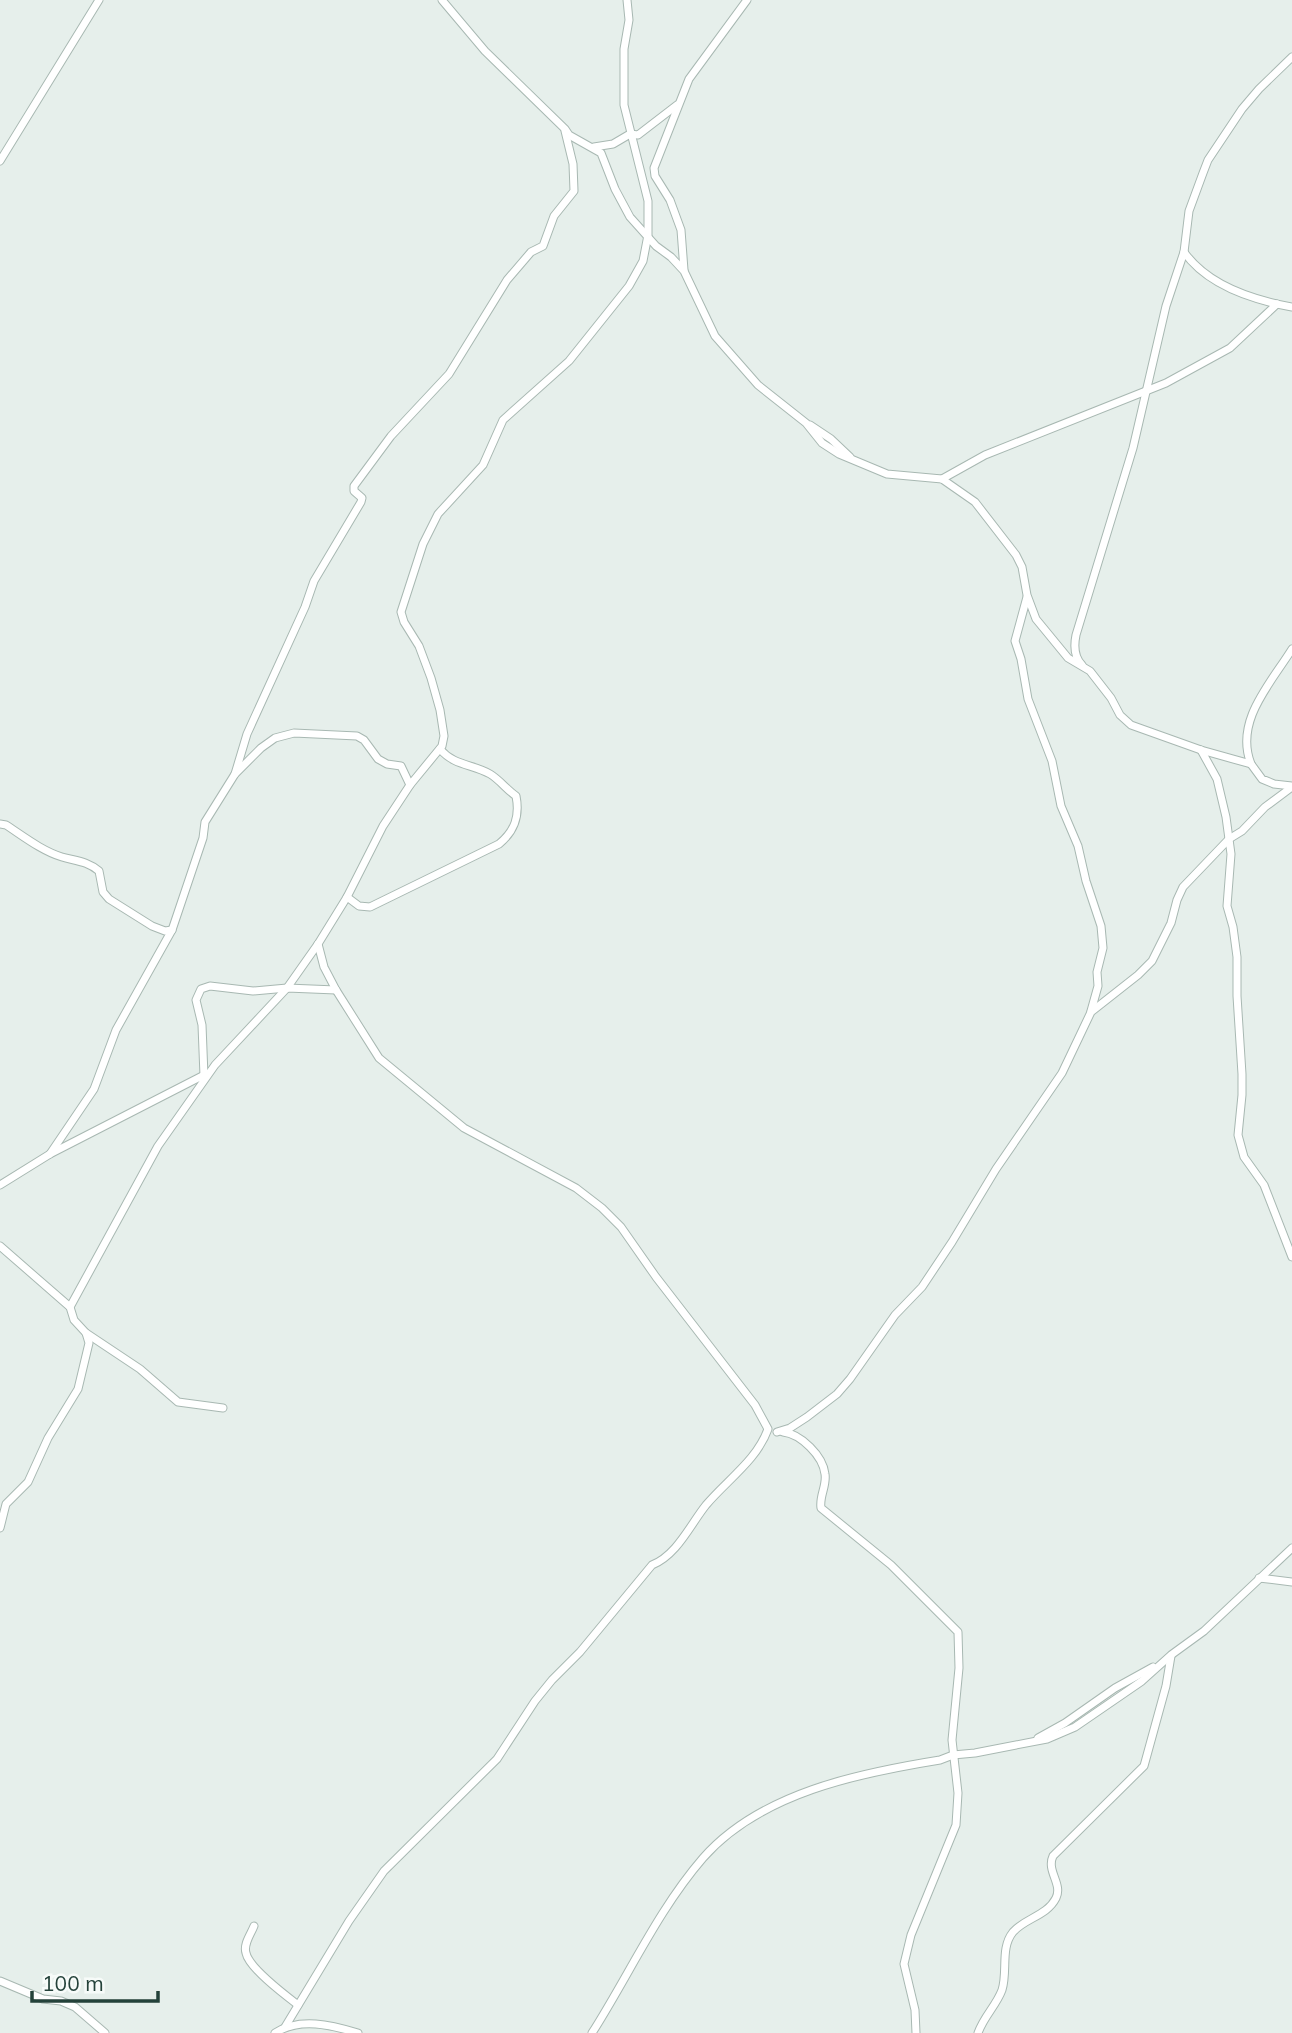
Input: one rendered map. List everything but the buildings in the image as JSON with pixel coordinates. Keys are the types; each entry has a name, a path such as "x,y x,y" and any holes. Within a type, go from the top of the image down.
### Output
{"street":[{"path":"0,161 99,0"},
{"path":"442,0 485,51 565,128 569,135 594,147 605,159 615,189 630,217 656,246 684,271 709,326 726,350 758,385 806,423 829,449 887,474 942,479 975,502 1022,567 1027,595 1036,620 1068,658 1090,671"},
{"path":"0,1185 50,1154 204,1076 287,988 347,897 383,826 410,785 440,749 444,736 440,710 419,646 401,612 423,544 444,505 482,464 503,419 569,360 629,286 643,261 648,234 646,193 624,105 624,49 629,20 627,0"},
{"path":"684,271 681,230 670,200 654,172 678,104 696,68 747,0"},
{"path":"1068,658 1133,448 1166,306 1184,252 1189,211 1208,160 1242,109 1292,57"},
{"path":"594,147 613,144 630,134 638,135 678,104"},
{"path":"235,774 247,734 314,581 361,502 362,498 354,491 354,486 404,420 449,374 501,288 531,252 543,246 554,216 574,191 573,164 565,128"},
{"path":"1184,252 1205,275 1251,296 1292,307"},
{"path":"942,479 985,455 1145,393 1230,348 1277,304"},
{"path":"285,2027 349,1921 384,1871 498,1759 535,1701 552,1680 652,1565 662,1561 673,1550 705,1506 743,1469 765,1438 773,1430 799,1423 837,1394 859,1367 895,1315 922,1287 1072,1055 1091,1012 1098,986 1097,972 1103,948 1101,926 1086,881 1079,846 1061,806 1052,761 1028,699 1015,641 1027,595"},
{"path":"1074,644 1079,663 1090,671 1111,698 1120,715 1131,725 1201,750 1251,764"},
{"path":"1292,649 1251,716 1248,733 1251,764 1262,779 1292,787"},
{"path":"50,1154 94,1089 116,1030 172,930 203,838 205,822 235,774 261,748 284,734 304,733 332,737 351,735 364,740 378,759 401,766 410,785"},
{"path":"347,897 359,906 370,906 499,844 513,831 517,814 516,796 490,774 459,764 445,756 440,749"},
{"path":"1201,750 1217,779 1229,839 1232,871 1227,905 1237,957 1242,1074 1238,1135 1244,1157 1264,1185 1292,1257"},
{"path":"1091,1012 1152,961 1171,923 1183,887 1229,839 1242,831 1265,807 1292,787"},
{"path":"0,824 63,858 77,859 93,866 99,871 103,892 108,899 152,926 165,931 172,930"},
{"path":"318,944 324,967 336,990 379,1058 464,1128 576,1188 610,1216 773,1430 791,1433 802,1439 826,1477 820,1499 821,1508 891,1565 958,1632 959,1668 952,1740 958,1805 956,1825 911,1935 904,1964 915,2010 916,2033"},
{"path":"204,1076 202,1025 197,1000 201,989 210,986 253,991 287,988 336,990"},
{"path":"70,1307 158,1146 215,1065"},
{"path":"0,1246 70,1307 74,1320 86,1333 139,1369 178,1402 223,1408"},
{"path":"0,1528 6,1504 28,1482 48,1438 78,1389 88,1353 86,1333"},
{"path":"592,2033 680,1889 720,1841 768,1810 843,1778 1047,1739 1075,1727 1142,1681 1204,1631 1292,1548"},
{"path":"1258,1578 1292,1582"},
{"path":"978,2033 983,2019 1001,1992 1008,1941 1021,1925 1043,1912 1056,1898 1057,1886 1050,1866 1053,1856 1144,1766 1166,1686 1171,1655"},
{"path":"254,1926 246,1944 246,1956 264,1976 298,2004"},
{"path":"0,1980 43,1998 75,2007 105,2033"},
{"path":"275,2033 285,2027 308,2023 339,2027 358,2033"}]}
